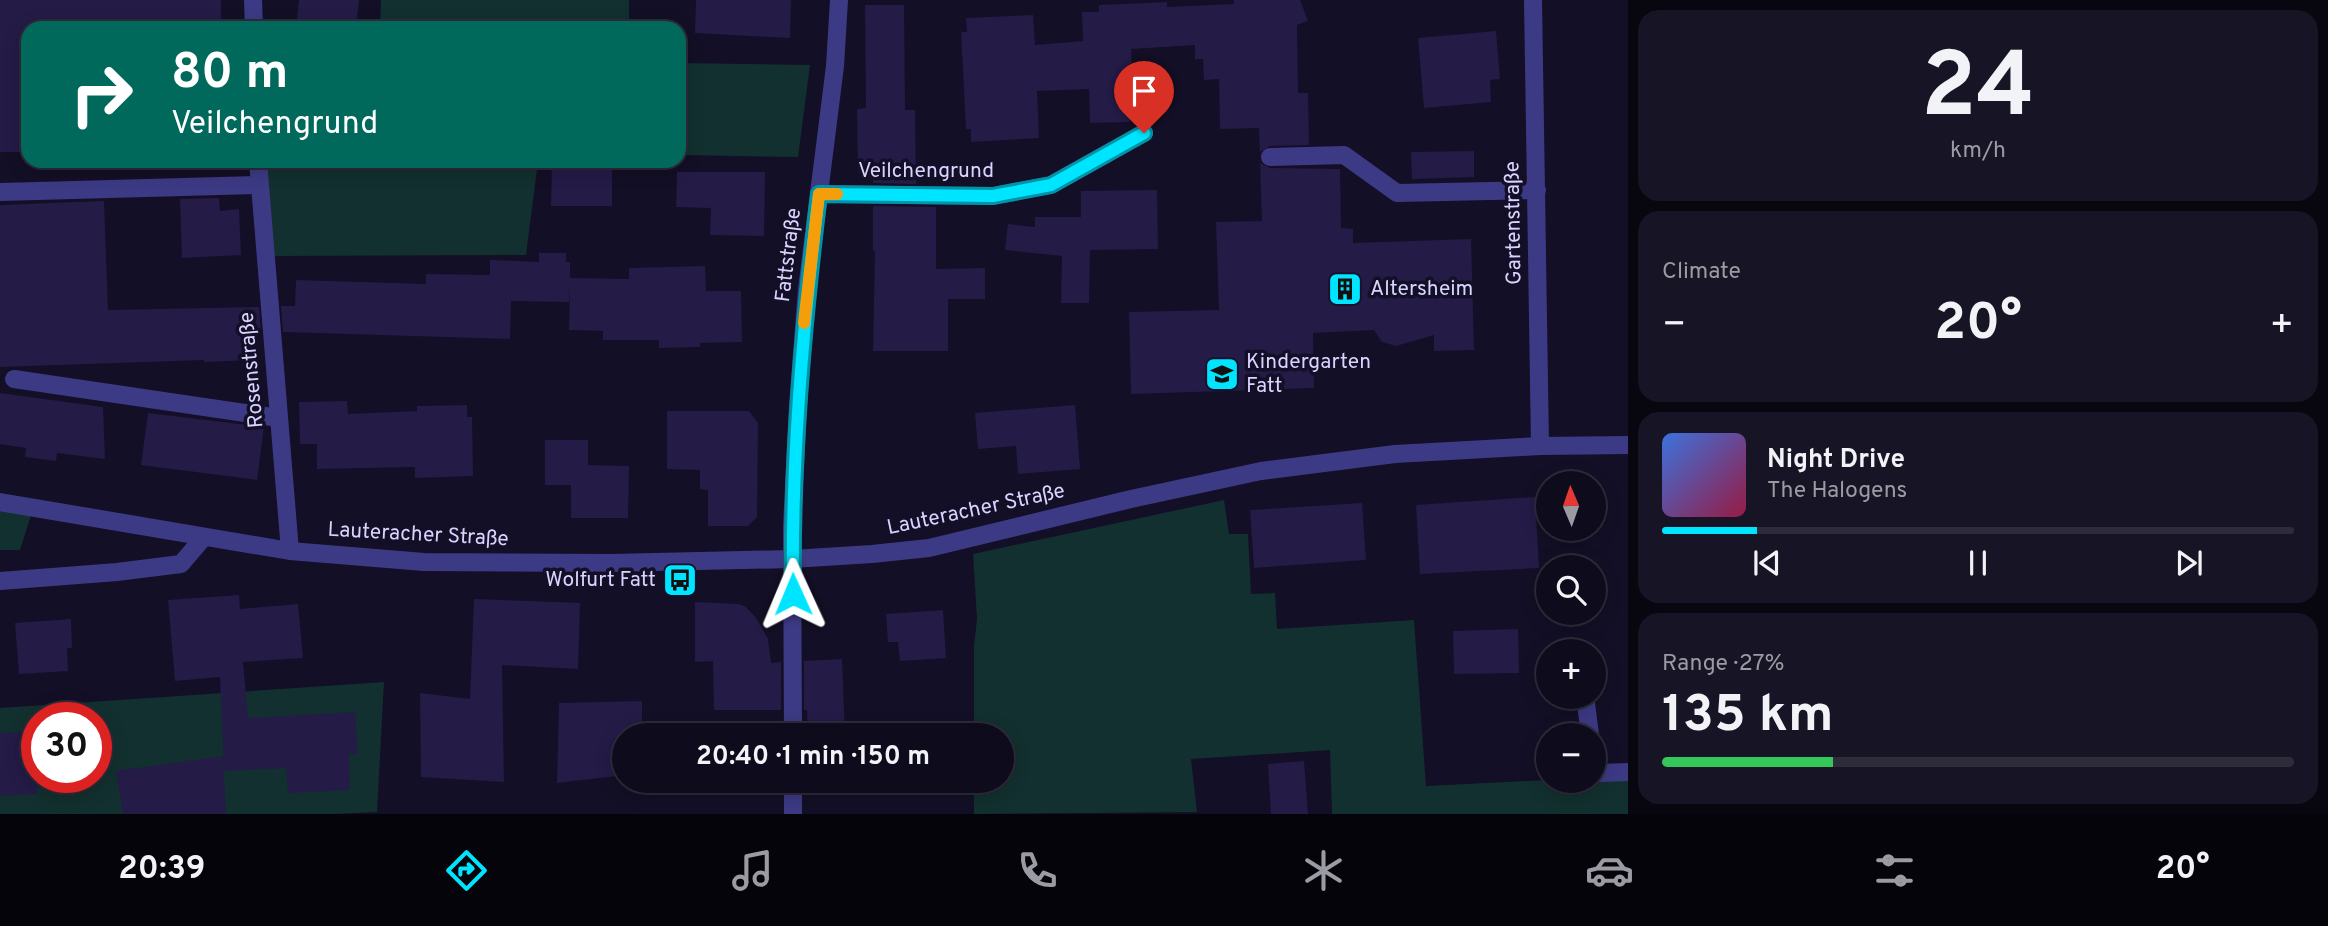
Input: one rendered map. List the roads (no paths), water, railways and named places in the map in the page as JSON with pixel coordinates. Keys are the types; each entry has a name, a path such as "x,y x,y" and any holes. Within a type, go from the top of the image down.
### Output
{"street":[{"path":"253,0 254,21"},
{"name":"Fattstraße","path":"793,723 793,487 800,369 807,289 835,65 839,0"},
{"name":"Gartenstraße","path":"1533,0 1540,446"},
{"name":"Veilchengrund","path":"819,194 993,196 1051,185 1144,133"},
{"path":"1270,157 1344,155 1397,193 1444,185 1537,190"},
{"name":"Rosenstraße","path":"258,168 290,551"},
{"path":"0,192 259,185"},
{"path":"14,379 279,418"},
{"name":"Lauteracher Straße","path":"0,502 290,551 424,562 611,564 792,559 929,548 1261,471 1395,454 1540,446 1562,455 1628,445"},
{"path":"0,581 181,564 204,537"},
{"path":"1606,774 1628,772"},
{"path":"793,793 793,814"}],"place":[{"name":"Altersheim","path":"1345,289"},
{"name":"Kindergarten Fatt","path":"1222,374"},
{"name":"Wolfurt Fatt","path":"680,580"}]}
